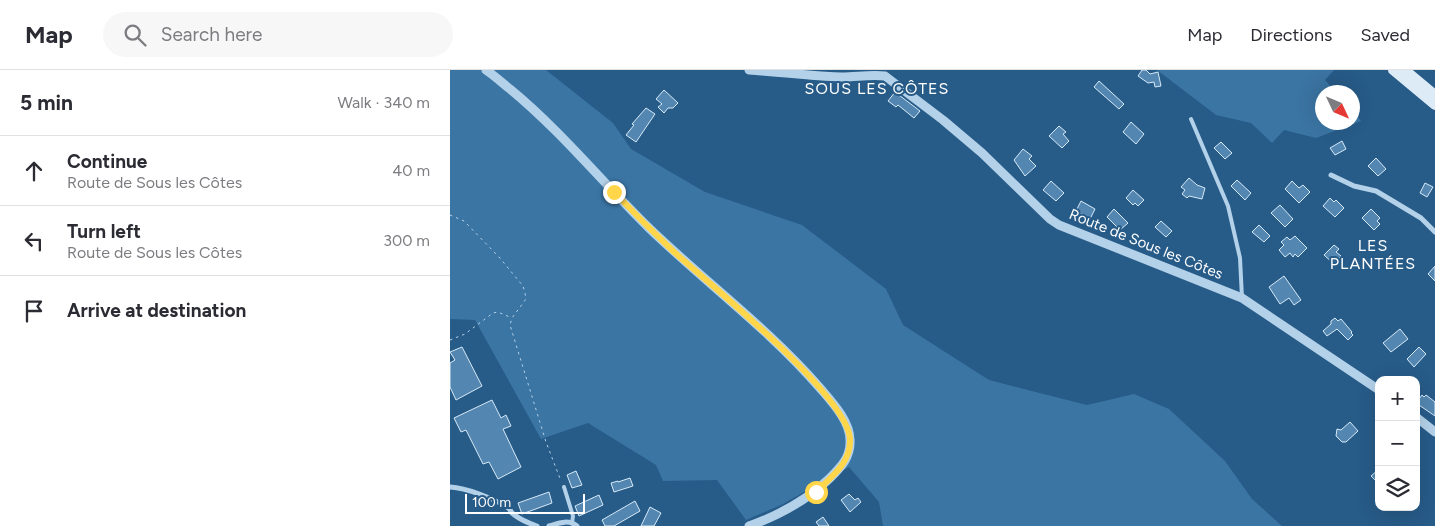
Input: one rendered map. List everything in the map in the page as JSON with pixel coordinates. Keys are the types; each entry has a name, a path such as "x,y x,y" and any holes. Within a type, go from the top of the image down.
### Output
{"main road":[{"path":"1393,70 1434,98"},
{"path":"1405,70 1434,98"}],"street":[{"path":"486,70 558,132 627,206 660,238 787,354 819,387 843,418 850,438 850,448 848,458 840,468 816,492 779,514 749,526"},
{"name":"Route de Sous les Côtes","path":"751,70 842,77 885,76 936,114 982,154 1041,212 1054,222 1242,298 1375,387"},
{"path":"1331,175 1354,186 1376,191 1421,218 1435,232"},
{"path":"1420,420 1435,432"},
{"path":"450,488 469,491 493,501 508,508 525,522 537,526"},
{"path":"549,526 565,522 574,524"}],"lane":[{"path":"1191,119 1228,206 1240,258 1242,298"},
{"path":"564,487 574,524"}],"path":[{"path":"450,215 464,222 498,257 523,286 526,293 526,300 512,318 510,325 546,442 564,487"},
{"path":"450,340 465,334 493,313 498,312 512,318"}],"shaded area":[{"path":"450,70 546,70 613,123 631,149 705,192 802,225 886,289 903,325 989,380 1087,405 1134,394 1169,409 1225,461 1252,499 1282,526 883,526 879,502 849,467 781,505 746,520 717,480 663,481 656,465 588,423 541,439 475,320 450,319"},
{"path":"1157,70 1334,70 1325,80 1330,85 1315,85 1315,130 1337,130 1316,138 1284,130 1272,143 1251,123 1216,115"}],"building":[{"path":"1142,70 1146,70 1150,74 1158,72 1161,86 1155,87 1154,82 1148,83 1138,76"},
{"path":"1099,81 1124,104 1119,109 1094,87"},
{"path":"664,90 678,103 673,108 668,108 664,113 658,107 662,104 656,99"},
{"path":"895,92 920,111 914,118 898,105 896,107 888,101"},
{"path":"646,108 655,114 636,142 626,135 634,125 632,124"},
{"path":"1131,122 1144,134 1136,144 1123,132"},
{"path":"1059,126 1066,132 1063,134 1069,141 1062,148 1049,136"},
{"path":"1342,141 1346,149 1335,155 1330,148"},
{"path":"1221,142 1232,153 1225,159 1214,148"},
{"path":"1023,149 1032,156 1029,159 1036,166 1025,176 1014,160"},
{"path":"1376,158 1386,169 1378,176 1368,166"},
{"path":"1189,178 1197,185 1205,188 1202,199 1189,196 1187,198 1182,194 1185,190 1181,187"},
{"path":"1237,180 1251,193 1245,200 1231,186"},
{"path":"1051,181 1064,193 1056,201 1043,190"},
{"path":"1292,181 1299,188 1303,185 1310,192 1299,203 1285,189"},
{"path":"1425,183 1433,187 1427,197 1420,193"},
{"path":"1133,190 1144,200 1138,206 1135,203 1133,205 1126,198"},
{"path":"1330,198 1334,202 1336,200 1344,208 1335,217 1323,206"},
{"path":"1081,201 1095,209 1090,219 1076,211"},
{"path":"1280,205 1293,219 1285,227 1271,213"},
{"path":"1114,209 1128,223 1120,230 1107,217"},
{"path":"1371,209 1380,218 1377,221 1380,224 1374,230 1362,218"},
{"path":"1161,221 1172,231 1166,237 1155,227"},
{"path":"1259,225 1270,236 1264,242 1252,232"},
{"path":"1295,236 1307,248 1298,257 1295,254 1293,257 1290,253 1285,257 1279,250 1284,245 1281,242 1287,237 1290,240"},
{"path":"1334,245 1339,249 1336,252 1341,256 1334,264 1324,255"},
{"path":"1435,266 1435,281 1428,274"},
{"path":"1284,276 1301,300 1294,305 1289,298 1280,304 1269,287"},
{"path":"1335,318 1338,321 1341,319 1352,332 1353,335 1348,340 1337,329 1327,336 1323,331"},
{"path":"1400,329 1408,339 1391,352 1383,343"},
{"path":"462,347 482,386 456,400 450,387 450,363 455,360 450,352"},
{"path":"1419,347 1426,354 1414,367 1407,359"},
{"path":"1422,395 1424,397 1426,395 1435,402 1435,416 1420,406"},
{"path":"492,400 501,418 506,415 511,426 503,429 521,467 498,479 489,462 483,464 466,430 461,432 454,418"},
{"path":"1350,422 1358,431 1346,442 1342,442 1336,436 1337,429 1341,430"},
{"path":"576,471 582,485 572,488 567,475"},
{"path":"630,478 633,486 614,492 611,483"},
{"path":"549,492 552,503 522,514 518,503"},
{"path":"849,494 855,500 858,498 861,502 850,512 841,500"},
{"path":"599,495 603,505 579,516 575,506"},
{"path":"635,501 640,511 614,526 605,526 602,520"},
{"path":"650,507 661,513 654,526 641,526"},
{"path":"823,517 829,526 819,526 816,522"}],"district":[{"name":"SOUS LES CÔTES","path":"877,88"},
{"name":"LES PLANTÉES","path":"1373,254"}],"route":[{"path":"614,192 673,251 753,321 787,354 819,387 843,418 850,438 848,458 816,492"}]}
